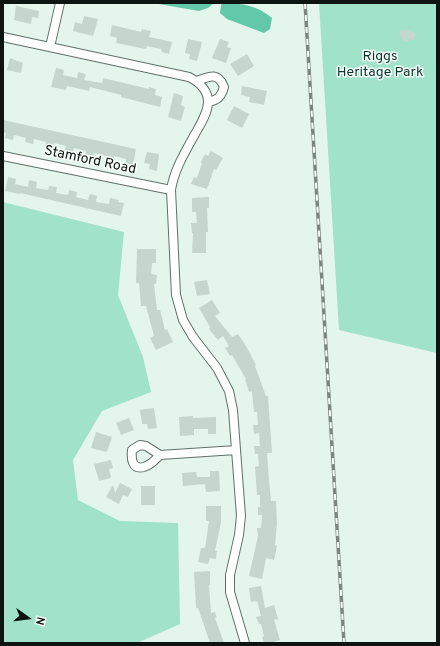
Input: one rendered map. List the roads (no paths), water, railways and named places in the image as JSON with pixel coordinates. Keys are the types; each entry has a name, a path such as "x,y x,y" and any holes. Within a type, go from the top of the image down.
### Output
{"street":[{"path":"50,47 60,3"},
{"path":"3,36 189,77 197,81 206,92 208,102 207,108 176,171 172,190 176,296 183,320 193,337 217,368 229,391 233,410 241,516 239,535 230,575 230,592 233,607 245,643"},
{"path":"197,81 209,77 217,77 221,81 224,87 222,95 217,100 208,102"},
{"name":"Stamford Road","path":"3,156 154,188 172,190"},
{"path":"160,455 236,450"}],"railway":[{"path":"305,3 344,643"}],"park label":[{"name":"Riggs Heritage Park","path":"380,66"}]}
